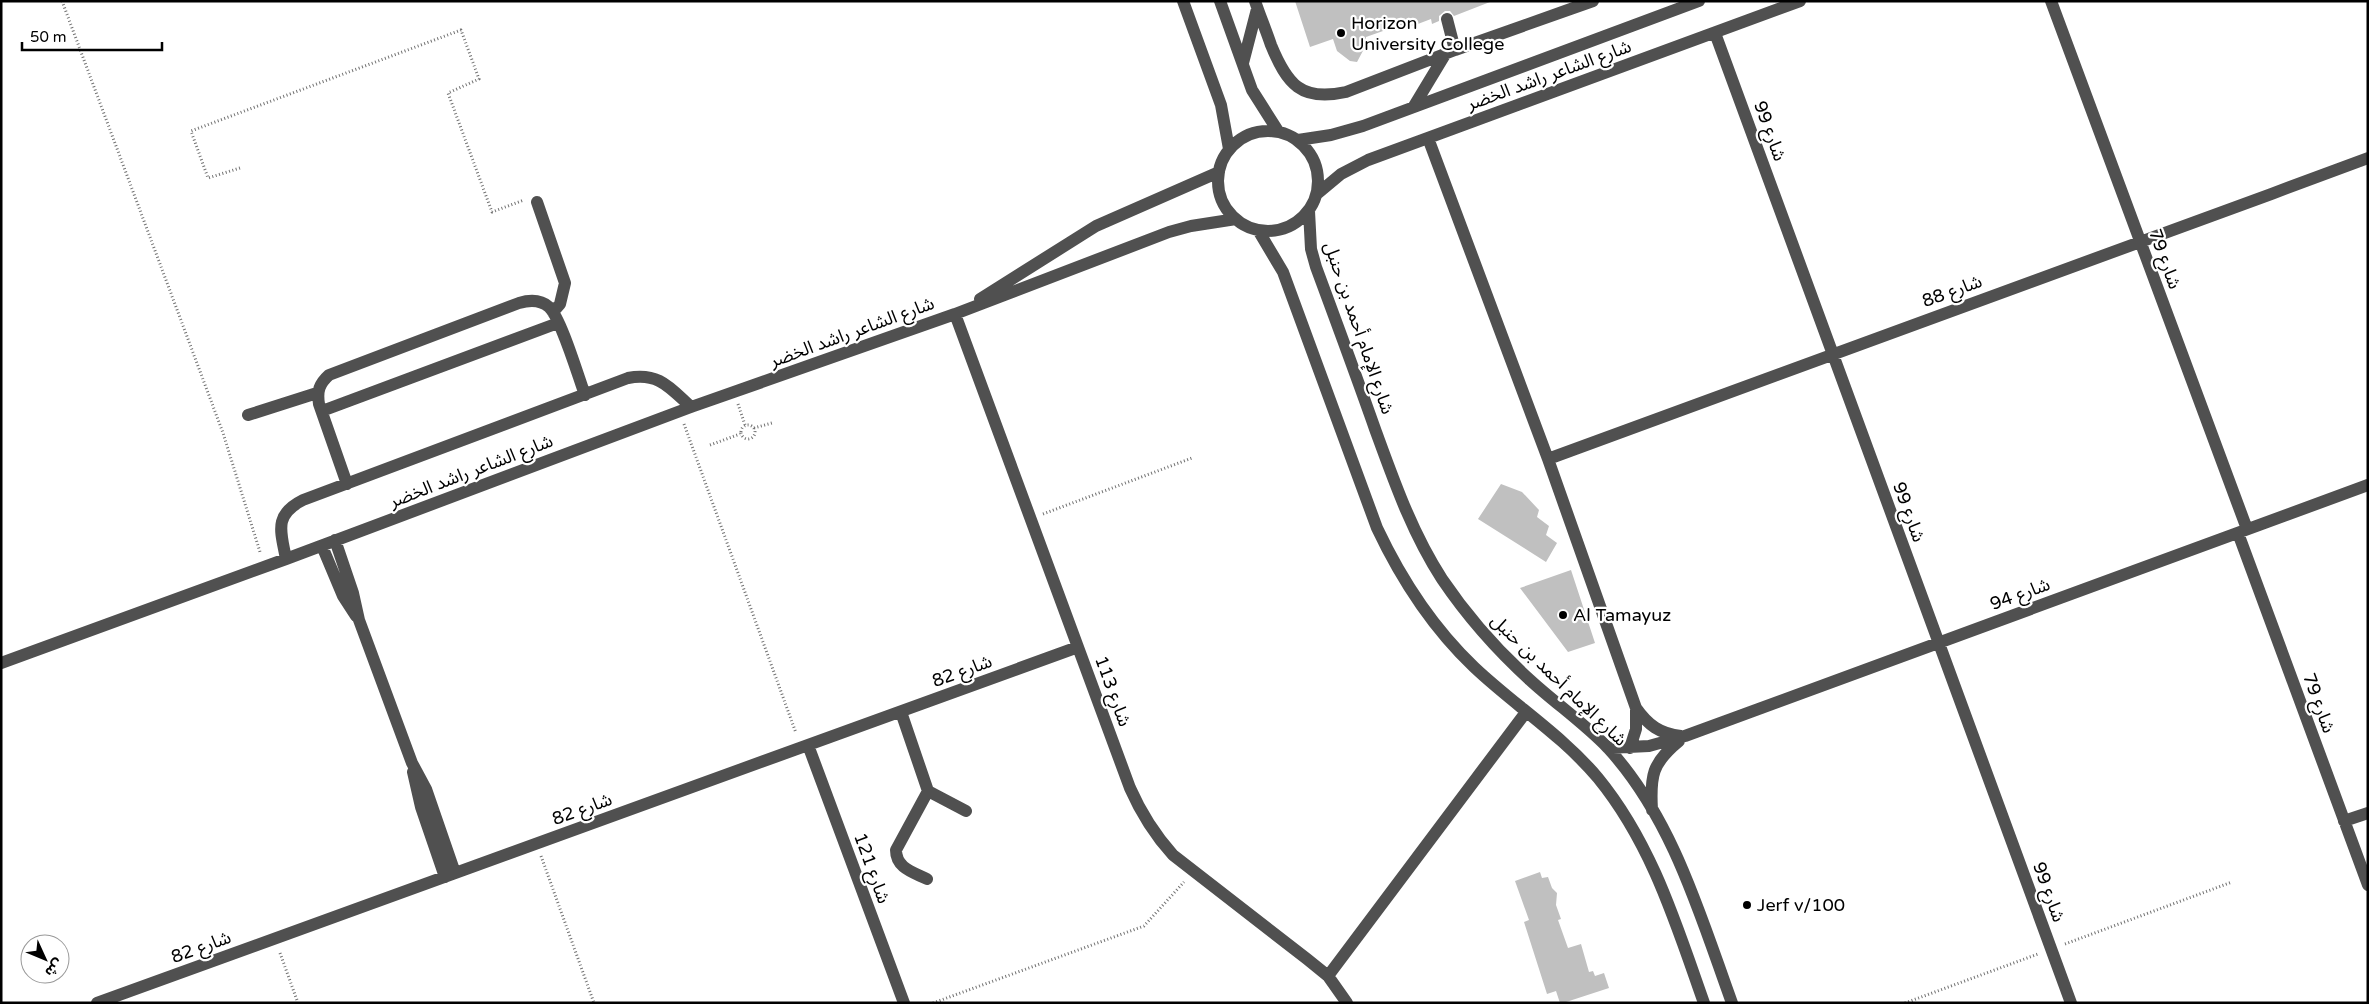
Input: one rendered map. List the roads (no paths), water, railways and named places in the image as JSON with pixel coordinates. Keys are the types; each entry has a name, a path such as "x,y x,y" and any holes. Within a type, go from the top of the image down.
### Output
{"street":[{"path":"1183,1 1221,105 1229,149"},
{"path":"1220,1 1257,100 1278,131"},
{"path":"1256,5 1282,72 1294,85 1310,94 1328,96 1346,92 1593,1"},
{"name":"شارع الشاعر راشد الخضر","path":"1298,140 1347,131 1699,1"},
{"name":"شارع الشاعر راشد الخضر","path":"1317,194 1354,166 1800,1"},
{"name":"شارع 79","path":"2052,1 2141,242 2368,885"},
{"path":"1243,63 1256,5"},
{"path":"1414,106 1451,52 1447,19"},
{"name":"شارع 99","path":"1715,33 2071,1003"},
{"path":"1265,130 1278,131 1298,140 1314,158 1318,170 1317,194 1308,211 1294,224 1276,230 1258,230 1236,219 1227,210 1221,198 1219,172 1229,149 1239,139 1251,133 1265,130"},
{"path":"1428,138 1548,459 1636,708 1656,730 1670,735 1685,736"},
{"name":"شارع 88","path":"1548,459 1833,352 2141,242 2368,158"},
{"name":"شارع الشاعر راشد الخضر","path":"955,314 1096,226 1219,172"},
{"path":"537,202 565,283 556,318"},
{"name":"شارع الإمام أحمد بن حنبل","path":"1308,211 1311,249 1316,267 1402,500 1427,554 1459,603 1496,647 1530,680 1608,748 1652,811 1674,850 1692,891 1732,1003"},
{"name":"شارع الشاعر راشد الخضر","path":"1,664 322,546 685,409 955,314 1169,232 1191,226 1236,219"},
{"path":"1258,230 1283,272 1378,528 1393,562 1432,623 1475,668 1568,747 1596,776 1630,823 1640,839 1654,871 1704,1003"},
{"path":"347,484 317,393 321,383 329,375 519,303 529,300 539,302 556,318 585,395"},
{"name":"شارع 113","path":"955,314 1141,813 1155,835 1173,855 1193,873 1328,976 1348,1003"},
{"path":"322,411 556,318"},
{"path":"286,559 280,528 284,515 292,506 303,500 628,378 652,377 664,382 685,409"},
{"path":"248,415 317,393"},
{"name":"شارع 94","path":"1608,748 1649,746 1685,736 2368,485"},
{"path":"335,540 353,593 359,620 412,763 426,789 450,875"},
{"path":"322,546 343,596 359,620"},
{"name":"شارع 82","path":"97,1003 1078,648"},
{"path":"1630,748 1636,729 1636,708"},
{"path":"901,712 928,792 966,810"},
{"path":"1328,976 1526,712"},
{"name":"شارع 94","path":"1652,811 1651,780 1654,769 1667,751 1685,736"},
{"name":"شارع 121","path":"804,747 904,1003"},
{"path":"927,879 900,865 896,858 896,850 928,792"},
{"path":"2344,821 2368,813"}],"place":[{"name":"Horizon University College","path":"1341,33"},
{"name":"Al Tamayuz","path":"1563,615"},
{"name":"Jerf v/100","path":"1747,905"}]}
